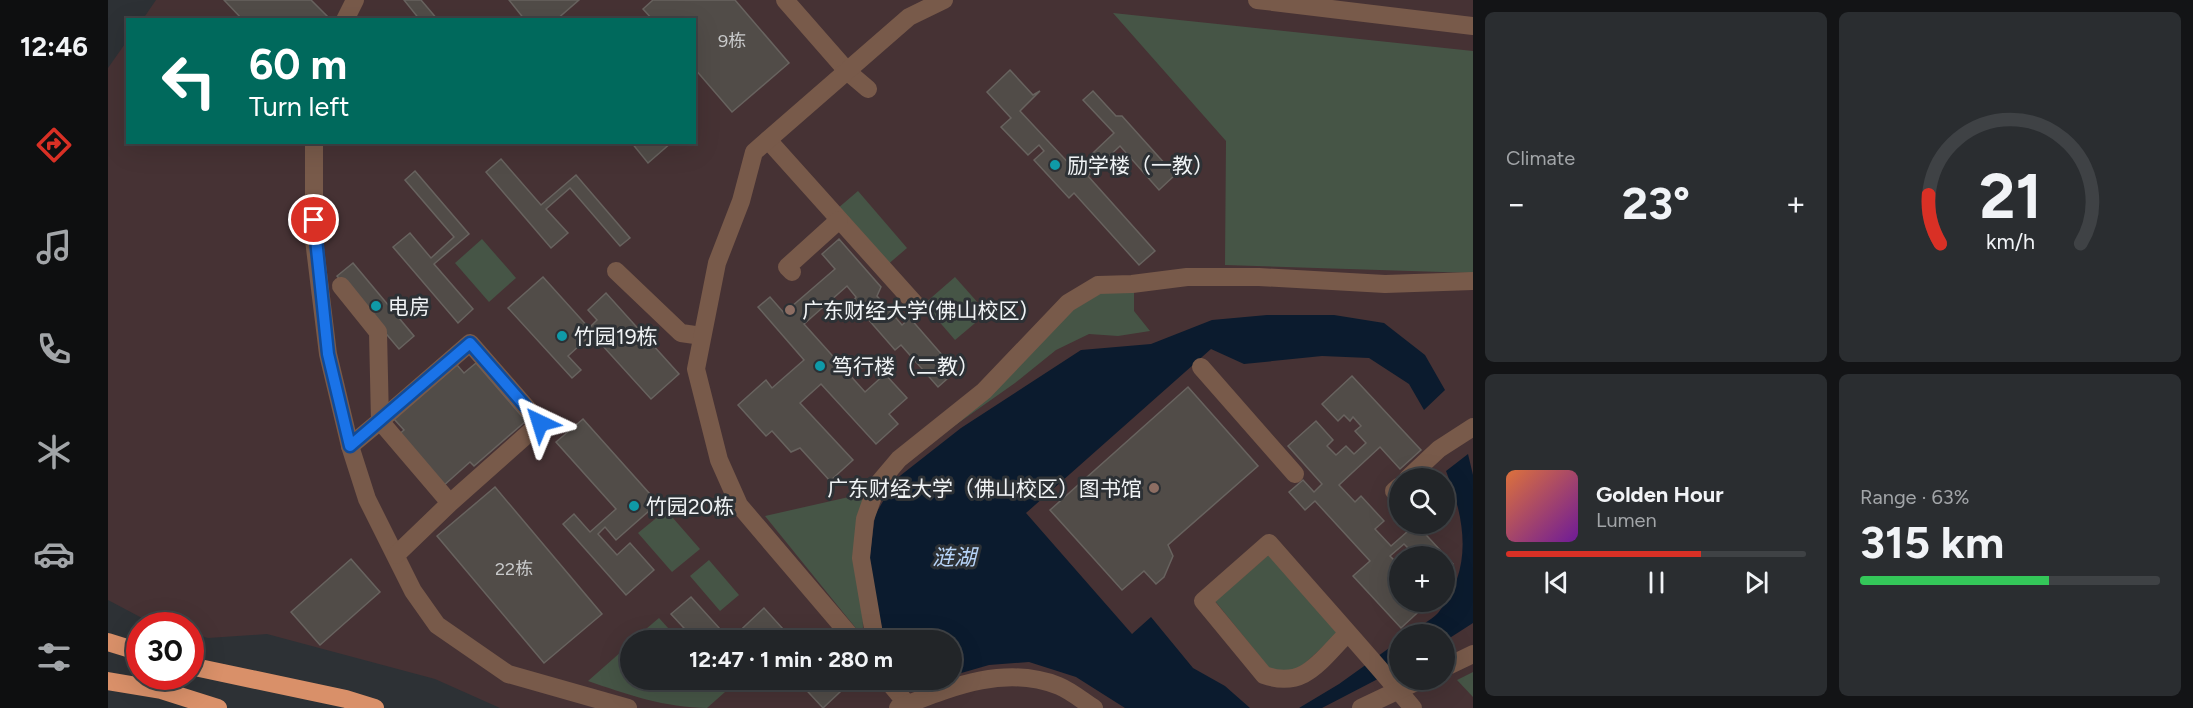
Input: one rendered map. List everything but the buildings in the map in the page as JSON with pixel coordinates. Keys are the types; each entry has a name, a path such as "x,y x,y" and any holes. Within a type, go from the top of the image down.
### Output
{"highway":[{"path":"108,642 126,648"},
{"path":"204,669 346,699 375,708"},
{"path":"108,681 161,690 218,708"}],"street":[{"path":"346,18 355,0"},
{"path":"785,0 848,72 868,89"},
{"path":"845,630 739,505 719,460 696,369 717,263 741,201 754,152 909,17 944,0"},
{"path":"1257,0 1473,26"},
{"path":"768,140 917,306"},
{"path":"314,144 314,238 328,354 350,446 367,499 413,591 437,625 508,674 628,708"},
{"path":"792,272 787,267 839,220"},
{"path":"616,271 681,333 702,336"},
{"path":"873,630 861,558 865,519 877,485 899,459 984,391 1068,303 1098,285 1132,284 1187,277 1259,277 1385,284 1473,281"},
{"path":"341,286 378,332 380,422 450,503"},
{"path":"350,446 470,343 540,423 450,503 396,555"},
{"path":"1201,367 1295,474"},
{"path":"1419,468 1439,449 1471,428"},
{"path":"1348,633 1302,677 1289,681 1276,679 1264,675 1203,601 1269,543 1348,633 1368,657 1389,680"},
{"path":"1455,663 1473,654"},
{"path":"893,690 903,706 980,679 1017,676 1059,686 1094,708"},
{"path":"1361,708 1398,690 1413,708"}],"shaded area":[{"name":"广东财经大学(佛山校区)","path":"156,0 1473,0 1473,708 500,708 435,679 267,634 204,637 204,612 131,612 108,600 108,68 126,42 126,144 696,144 696,18 144,18"}],"green space":[{"path":"1113,13 1473,51 1473,273 1225,265 1226,141"},
{"path":"858,191 907,248 886,266 837,209"},
{"path":"482,239 516,278 489,302 455,263"},
{"path":"955,277 987,313 955,340 924,304"},
{"path":"1099,289 1134,291 1134,311 1150,331 1118,336 1089,334 1056,350 1015,383 937,438 1068,310"},
{"path":"862,494 863,630 857,630 765,516"},
{"path":"666,510 700,549 672,572 638,533"},
{"path":"1271,553 1339,632 1302,666 1291,672 1270,669 1215,601"},
{"path":"709,560 739,595 720,611 690,576"},
{"path":"659,618 670,630 645,630"},
{"path":"620,653 620,690 723,690 725,692 707,708 676,706 588,681"},
{"path":"1473,672 1473,697 1457,680"}],"water":[{"name":"涟湖","path":"1267,315 1334,315 1384,323 1425,355 1445,390 1424,410 1409,384 1369,358 1322,356 1244,364 1211,349 1026,513 1132,634 1151,617 1193,668 1225,686 1250,708 1125,708 1076,677 1029,662 989,665 962,673 962,630 883,630 868,571 875,515 896,479 961,428 1081,350 1151,344 1212,320"},
{"path":"1468,454 1473,475 1473,623 1455,635 1455,624 1423,624 1439,612 1455,612 1455,583 1463,545 1455,498 1455,468 1450,468"},
{"path":"1389,648 1389,673 1322,708 1299,708 1339,684"}],"place":[{"name":"励学楼（一教）","path":"1055,165"},
{"name":"电房","path":"376,306"},
{"name":"广东财经大学(佛山校区)","path":"790,310"},
{"name":"竹园19栋","path":"562,336"},
{"name":"笃行楼（二教）","path":"820,366"},
{"name":"广东财经大学（佛山校区）图书馆","path":"1154,488"},
{"name":"竹园20栋","path":"634,506"}],"route":[{"path":"314,220 328,354 350,446 470,343 540,423"}]}
